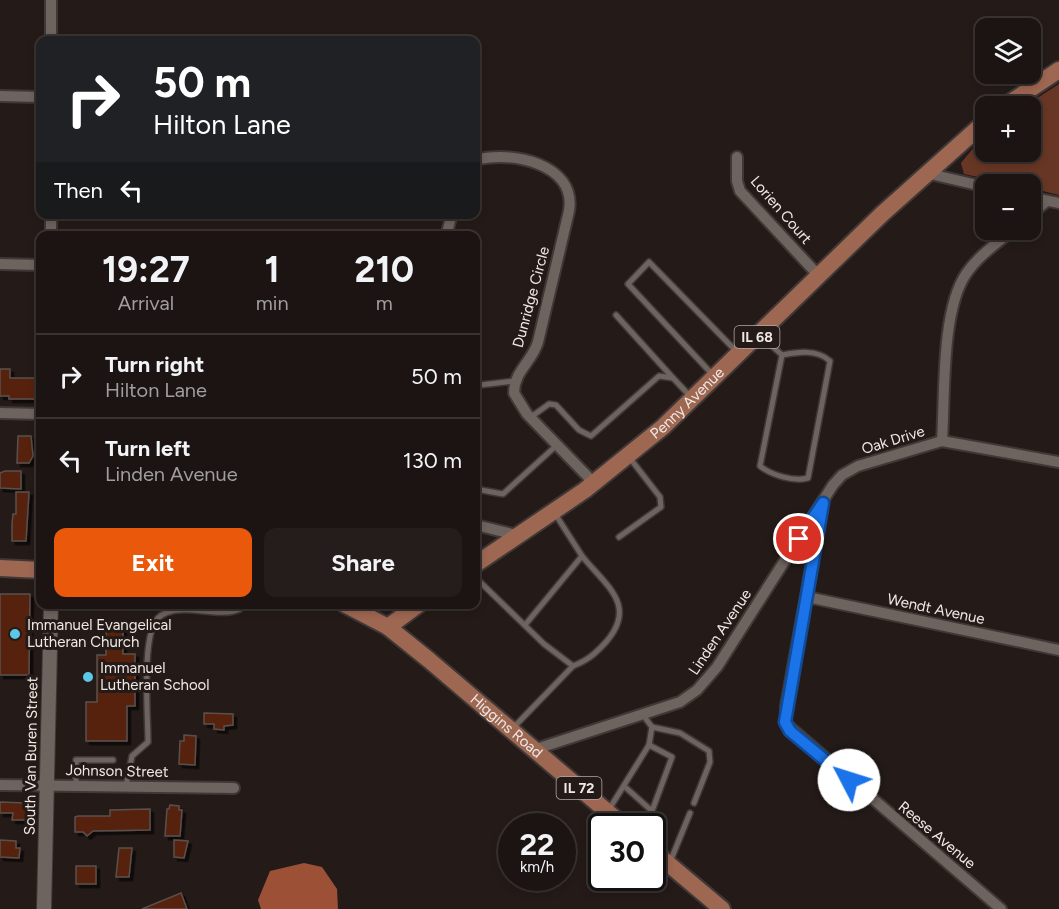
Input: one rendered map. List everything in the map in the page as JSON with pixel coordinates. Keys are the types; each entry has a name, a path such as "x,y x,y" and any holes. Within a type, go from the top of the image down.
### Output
{"main road":[{"path":"1020,96 1059,70"},
{"name":"Penny Avenue","path":"480,561 594,483 628,456 693,399 926,173 975,131"},
{"path":"0,568 36,570"},
{"name":"IL 72","path":"354,609 388,627"},
{"path":"388,627 412,609"},
{"name":"Higgins Road","path":"388,627 608,812"},
{"path":"666,862 722,909"}],"street":[{"path":"51,0 51,36"},
{"path":"0,96 36,97"},
{"name":"Lorien Court","path":"737,157 739,189 819,276"},
{"name":"Dunridge Circle","path":"480,160 519,158 534,162 559,176 571,195 537,347 533,356 519,370 515,381"},
{"path":"926,173 975,184"},
{"path":"1041,200 1059,203"},
{"path":"1041,206 1047,201"},
{"path":"942,441 949,325 954,299 969,270 1002,240"},
{"path":"0,264 36,265"},
{"path":"515,381 515,397 594,483"},
{"path":"0,413 36,414"},
{"name":"Oak Drive","path":"823,503 839,478 854,468 942,441 1059,462"},
{"path":"807,597 823,503"},
{"name":"Linden Avenue","path":"533,750 680,702 705,682 823,503"},
{"path":"480,526 516,535"},
{"name":"Wendt Avenue","path":"807,597 1059,650"},
{"name":"Reese Avenue","path":"807,597 784,715 786,726 1001,909"},
{"name":"South Van Buren Street","path":"44,909 51,609"},
{"name":"Johnson Street","path":"0,785 234,788"}],"lane":[{"path":"715,378 628,284 649,261 740,354"},
{"path":"616,315 693,399"},
{"path":"759,335 782,355"},
{"path":"803,351 824,355 830,361 808,478 800,480 768,472 760,466 782,355 803,351"},
{"path":"531,417 549,404 556,405 579,430 591,436 659,376 673,378"},
{"path":"480,385 515,381"},
{"path":"480,488 503,494 558,445"},
{"path":"619,537 661,507 660,497 628,456"},
{"path":"511,730 573,666 591,659 616,630 622,614 617,599 582,556 554,511"},
{"path":"525,625 582,556"},
{"path":"480,582 544,644 573,666"},
{"path":"126,786 132,756 148,742 149,646 156,620 164,614 180,610 232,612 236,609"},
{"path":"643,715 652,727 680,732 709,752 710,762 694,803"},
{"path":"608,812 649,745 652,727"},
{"path":"624,786 652,812 672,757 649,745"},
{"path":"76,786 75,760 113,760"},
{"path":"669,865 690,813"}],"shaded area":[{"path":"1059,84 1059,195 1041,190 1041,174 975,174 975,176 964,174 961,163 975,146 975,162 1041,162 1040,96"},
{"path":"304,863 322,867 337,889 338,909 261,909 258,900 270,871"}],"building":[{"path":"0,369 10,369 10,378 36,378 36,399 9,399 9,396 0,396"},
{"path":"18,436 31,436 33,456 29,463 17,463"},
{"path":"21,471 21,489 0,488 0,473"},
{"path":"16,492 29,492 26,541 12,541"},
{"name":"Immanuel Evangelical Lutheran Church","path":"0,594 30,594 29,675 0,675"},
{"name":"Immanuel Lutheran School","path":"106,623 123,623 123,654 135,654 135,706 127,706 127,741 86,741 86,702 97,702 97,655 106,655"},
{"path":"204,713 233,714 233,725 224,726 224,730 214,729 214,724 204,724"},
{"path":"184,735 196,736 195,765 179,764 180,741 184,741"},
{"path":"0,802 26,803 26,820 12,820 13,813 0,813"},
{"path":"170,805 179,806 179,810 182,810 180,836 165,836 167,809"},
{"path":"150,809 150,830 93,831 87,836 83,832 75,832 75,817 78,816 110,816 110,810"},
{"path":"0,840 16,841 16,848 20,848 19,858 0,857"},
{"path":"174,840 188,841 184,858 174,857"},
{"path":"119,848 132,848 129,877 116,877"},
{"path":"76,866 96,866 96,884 76,884"},
{"path":"181,893 187,909 142,909"}],"place":[{"name":"Immanuel Evangelical Lutheran Church","path":"15,634"},
{"name":"Immanuel Lutheran School","path":"88,677"}],"route":[{"path":"799,539 823,503 784,715 785,722 790,731 849,780"}]}
